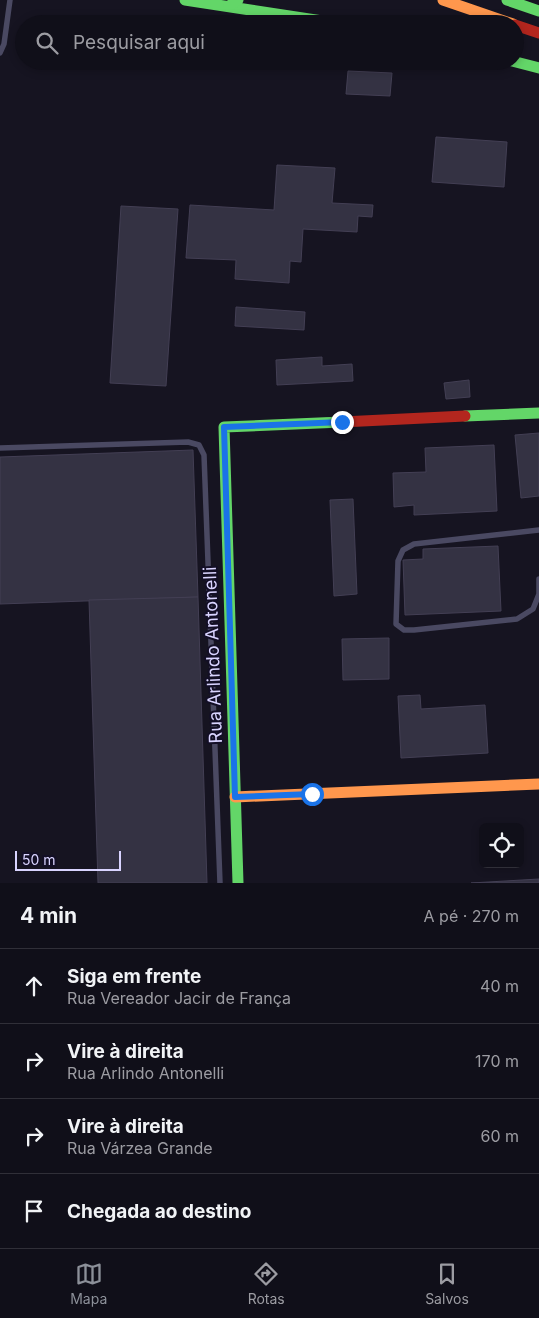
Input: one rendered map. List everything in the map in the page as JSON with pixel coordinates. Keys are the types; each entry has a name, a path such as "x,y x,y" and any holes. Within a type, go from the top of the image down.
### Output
{"main road":[{"path":"185,0 233,3 295,15"},
{"path":"443,0 487,15"},
{"path":"507,0 539,11"},
{"path":"524,28 539,33"},
{"path":"524,64 539,68"},
{"name":"Rua Arlindo Antonelli","path":"238,883 224,427 539,413"},
{"path":"235,797 539,784"}],"lane":[{"path":"0,53 4,44 10,0"},
{"path":"0,448 188,442 199,445 204,455 220,883"},
{"path":"539,530 414,544 403,550 398,561 396,624 404,630 409,630 517,619 533,609 538,594 539,579"}],"building":[{"path":"348,71 392,73 390,96 346,94"},
{"path":"436,137 507,142 504,187 432,182"},
{"path":"277,165 335,168 332,203 373,205 372,217 358,216 357,232 303,229 301,262 290,261 289,283 235,279 236,260 186,258 190,205 274,210"},
{"path":"121,206 178,209 166,386 110,383"},
{"path":"236,307 305,312 304,330 235,326"},
{"path":"322,357 322,366 352,364 353,381 277,385 276,360"},
{"path":"469,380 470,397 446,399 444,383"},
{"path":"539,433 539,496 521,498 515,435"},
{"path":"494,445 497,511 414,515 414,505 394,507 393,473 426,472 425,448"},
{"path":"193,450 198,597 0,604 0,457"},
{"path":"353,499 357,594 334,596 330,500"},
{"path":"498,546 501,611 405,615 403,560 423,559 423,549"},
{"path":"198,597 207,883 98,883 89,600"},
{"path":"389,638 389,679 343,680 342,639"},
{"path":"420,695 421,709 485,705 488,753 401,758 398,696"},
{"path":"539,879 539,883 471,883"}],"traffic: fast":[{"path":"185,0 283,15"},
{"path":"229,6 238,0"},
{"path":"507,0 539,11"},
{"path":"524,64 539,68"},
{"path":"465,416 539,413"},
{"path":"238,883 224,427 342,422"}],"traffic: slow":[{"path":"443,0 487,15"},
{"path":"235,797 539,784"}],"traffic: jam":[{"path":"524,28 539,33"},
{"path":"342,422 465,416"}],"route":[{"path":"312,794 235,797 224,427 342,422"}]}
